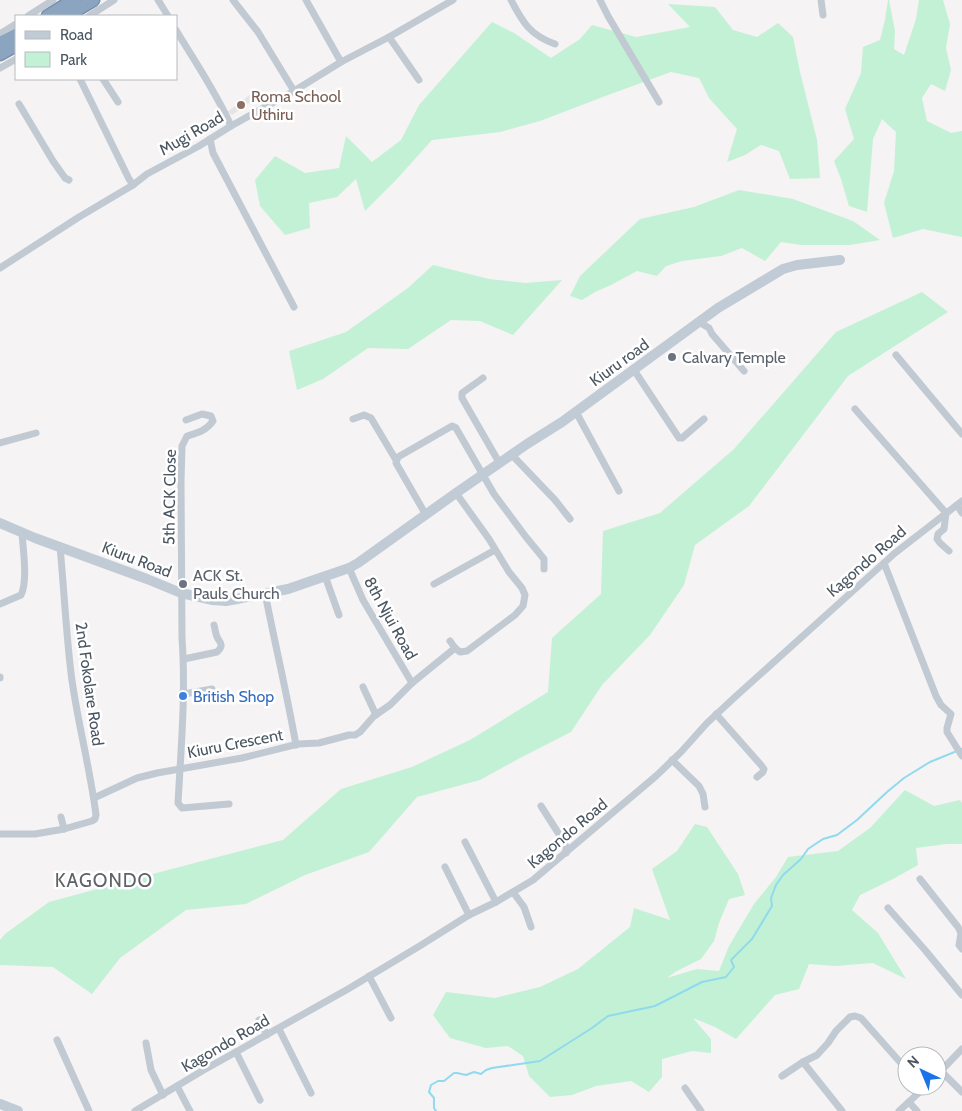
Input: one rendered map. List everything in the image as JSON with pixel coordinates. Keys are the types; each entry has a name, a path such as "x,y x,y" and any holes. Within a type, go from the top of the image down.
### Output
{"highway":[{"path":"50,9 74,0"},
{"path":"68,15 93,0"},
{"path":"0,43 15,35"},
{"path":"0,54 15,46"}],"street":[{"path":"91,15 114,0"},
{"path":"158,0 167,15"},
{"path":"233,0 258,32 294,91"},
{"path":"306,0 341,62"},
{"name":"Mugi Road","path":"0,268 147,174 453,0"},
{"path":"510,0 521,20 534,34 555,44"},
{"path":"600,0 659,102"},
{"path":"821,0 823,15"},
{"path":"31,15 50,9"},
{"path":"0,34 15,25"},
{"path":"178,33 209,81 231,126"},
{"path":"389,37 419,80"},
{"path":"0,68 15,60"},
{"path":"80,80 129,179 134,184"},
{"path":"104,80 118,102"},
{"path":"19,104 53,161 65,178 69,180"},
{"path":"210,139 213,154 294,307"},
{"name":"Kiuru road","path":"426,515 527,444 562,422 718,308 783,269 797,265 840,260"},
{"path":"699,322 709,328 744,372"},
{"path":"896,355 962,434"},
{"path":"634,370 679,438 682,438 704,418"},
{"path":"483,378 462,393 462,398 500,464"},
{"path":"855,409 946,513 944,529 938,534 937,539 949,551"},
{"path":"576,412 619,491"},
{"name":"5th ACK Close","path":"181,592 180,481 182,446 187,436 200,432 213,421 211,416 202,414 186,420"},
{"path":"353,419 364,415 370,418 396,460 426,515"},
{"path":"396,460 452,426 456,428 494,494 544,558 544,569"},
{"path":"0,443 36,434"},
{"path":"512,456 570,518"},
{"path":"450,640 460,652 467,651 515,615 525,601 522,588 509,572 489,539 456,493"},
{"path":"959,503 962,513"},
{"name":"Kagondo Road","path":"135,1111 369,976 469,915 496,902 533,880 656,776 716,714 884,563 959,503"},
{"name":"Kiuru Road","path":"0,523 181,592 213,600 226,601 288,589 349,568 426,515"},
{"path":"0,604 21,595 24,590 22,532"},
{"name":"2nd Fokolare Road","path":"60,547 71,673 96,816 92,821 64,829"},
{"path":"434,584 495,550"},
{"path":"884,563 936,696 941,705 951,714 947,732 962,756"},
{"name":"8th Njui Road","path":"349,568 363,600 411,681"},
{"path":"325,576 339,615"},
{"path":"181,592 184,694 178,803 182,808 229,804"},
{"path":"266,593 296,745"},
{"path":"184,659 220,650 222,644 216,636 214,625"},
{"name":"Kiuru Crescent","path":"94,798 136,778 180,768 242,758 296,745 355,735 376,715 390,705 411,681 455,648"},
{"path":"363,688 376,715"},
{"path":"184,694 212,689"},
{"path":"716,714 764,769 757,777"},
{"path":"672,760 699,786 703,794 705,807"},
{"path":"541,806 564,842 566,853"},
{"path":"0,834 35,834 64,829 61,817"},
{"path":"464,842 496,902"},
{"path":"445,867 469,915"},
{"path":"920,879 958,927 961,933 959,945 962,950"},
{"path":"513,892 524,907 531,927"},
{"path":"888,908 962,995"},
{"path":"369,976 391,1018"},
{"path":"782,1076 817,1055 836,1031 850,1018 855,1016 861,1018 897,1059"},
{"path":"259,1020 267,1035"},
{"path":"278,1029 311,1093"},
{"path":"57,1040 89,1111"},
{"path":"146,1043 151,1070 163,1095"},
{"path":"947,1065 962,1049"},
{"path":"236,1052 260,1100"},
{"path":"803,1062 842,1111"},
{"path":"947,1080 962,1092"},
{"path":"177,1086 190,1111"},
{"path":"685,1088 701,1111"},
{"path":"899,1111 914,1096"},
{"path":"908,1102 917,1111"},
{"path":"0,1104 18,1111"}],"shaded area":[{"name":"Roma School Uthiru","path":"251,94 256,98 232,115 227,112"}],"green space":[{"path":"888,0 895,31 894,49 904,55 916,19 919,0 943,0 950,24 946,48 951,70 945,91 931,84 922,98 927,121 951,133 962,131 962,237 923,229 893,238 884,203 894,171 896,132 882,119 873,139 867,212 849,206 834,161 854,139 845,109 861,73 863,47 880,40"},
{"path":"668,4 715,7 733,30 757,37 778,23 793,37 817,140 820,178 790,179 779,151 761,145 745,155 727,162 737,129 709,98 699,78 671,72 540,121 500,132 432,140 365,211 356,179 337,197 309,203 310,228 285,235 260,206 255,180 275,156 305,173 339,168 346,136 372,162 401,140 419,105 492,22 514,33 551,58 580,39 592,25 636,37 690,27"},
{"path":"739,190 793,199 853,221 880,240 850,245 801,245 781,242 765,261 742,248 721,256 682,261 666,266 657,276 637,271 582,300 570,296 580,276 640,219 694,207"},
{"path":"433,265 489,279 525,283 562,280 513,335 480,321 451,320 408,349 368,348 323,379 297,390 289,351 346,332 408,288"},
{"path":"922,292 948,312 848,376 749,506 695,545 684,585 650,635 602,685 571,732 480,780 417,797 369,852 305,875 246,904 186,910 120,958 92,994 53,967 0,965 0,940 5,934 49,902 283,840 341,789 412,767 470,740 548,692 552,638 601,594 603,531 660,513 734,449 836,332"},
{"path":"905,790 934,806 960,800 962,803 962,844 916,848 918,865 860,895 852,910 878,933 906,979 873,963 835,966 809,964 799,989 775,995 736,1039 715,1027 693,1018 711,1039 711,1053 692,1051 662,1059 662,1077 649,1092 631,1081 596,1086 572,1095 550,1097 529,1076 523,1056 508,1046 486,1048 450,1038 433,1015 446,992 495,998 540,987 578,969 630,927 634,908 670,920 652,869 677,851 695,824 707,827 738,874 745,895 729,899 714,941 701,959 667,978 697,969 719,971 729,946 754,904 776,877 788,857 838,851 870,828"}],"waterway":[{"path":"436,1111 434,1108 434,1098 429,1092 431,1085 438,1081 444,1081 454,1073 466,1075 474,1072 481,1074 492,1068 540,1061 608,1016 655,1006 702,982 726,977 734,967 731,960 752,939 772,906 771,898 776,885 808,849 823,839 837,835 857,820 904,778 930,762 962,749"}],"place":[{"name":"Roma School Uthiru","path":"241,105"},
{"name":"Calvary Temple","path":"672,357"},
{"name":"ACK St. Pauls Church","path":"183,584"},
{"name":"British Shop","path":"183,696"}],"district":[{"name":"KAGONDO","path":"104,880"}]}
